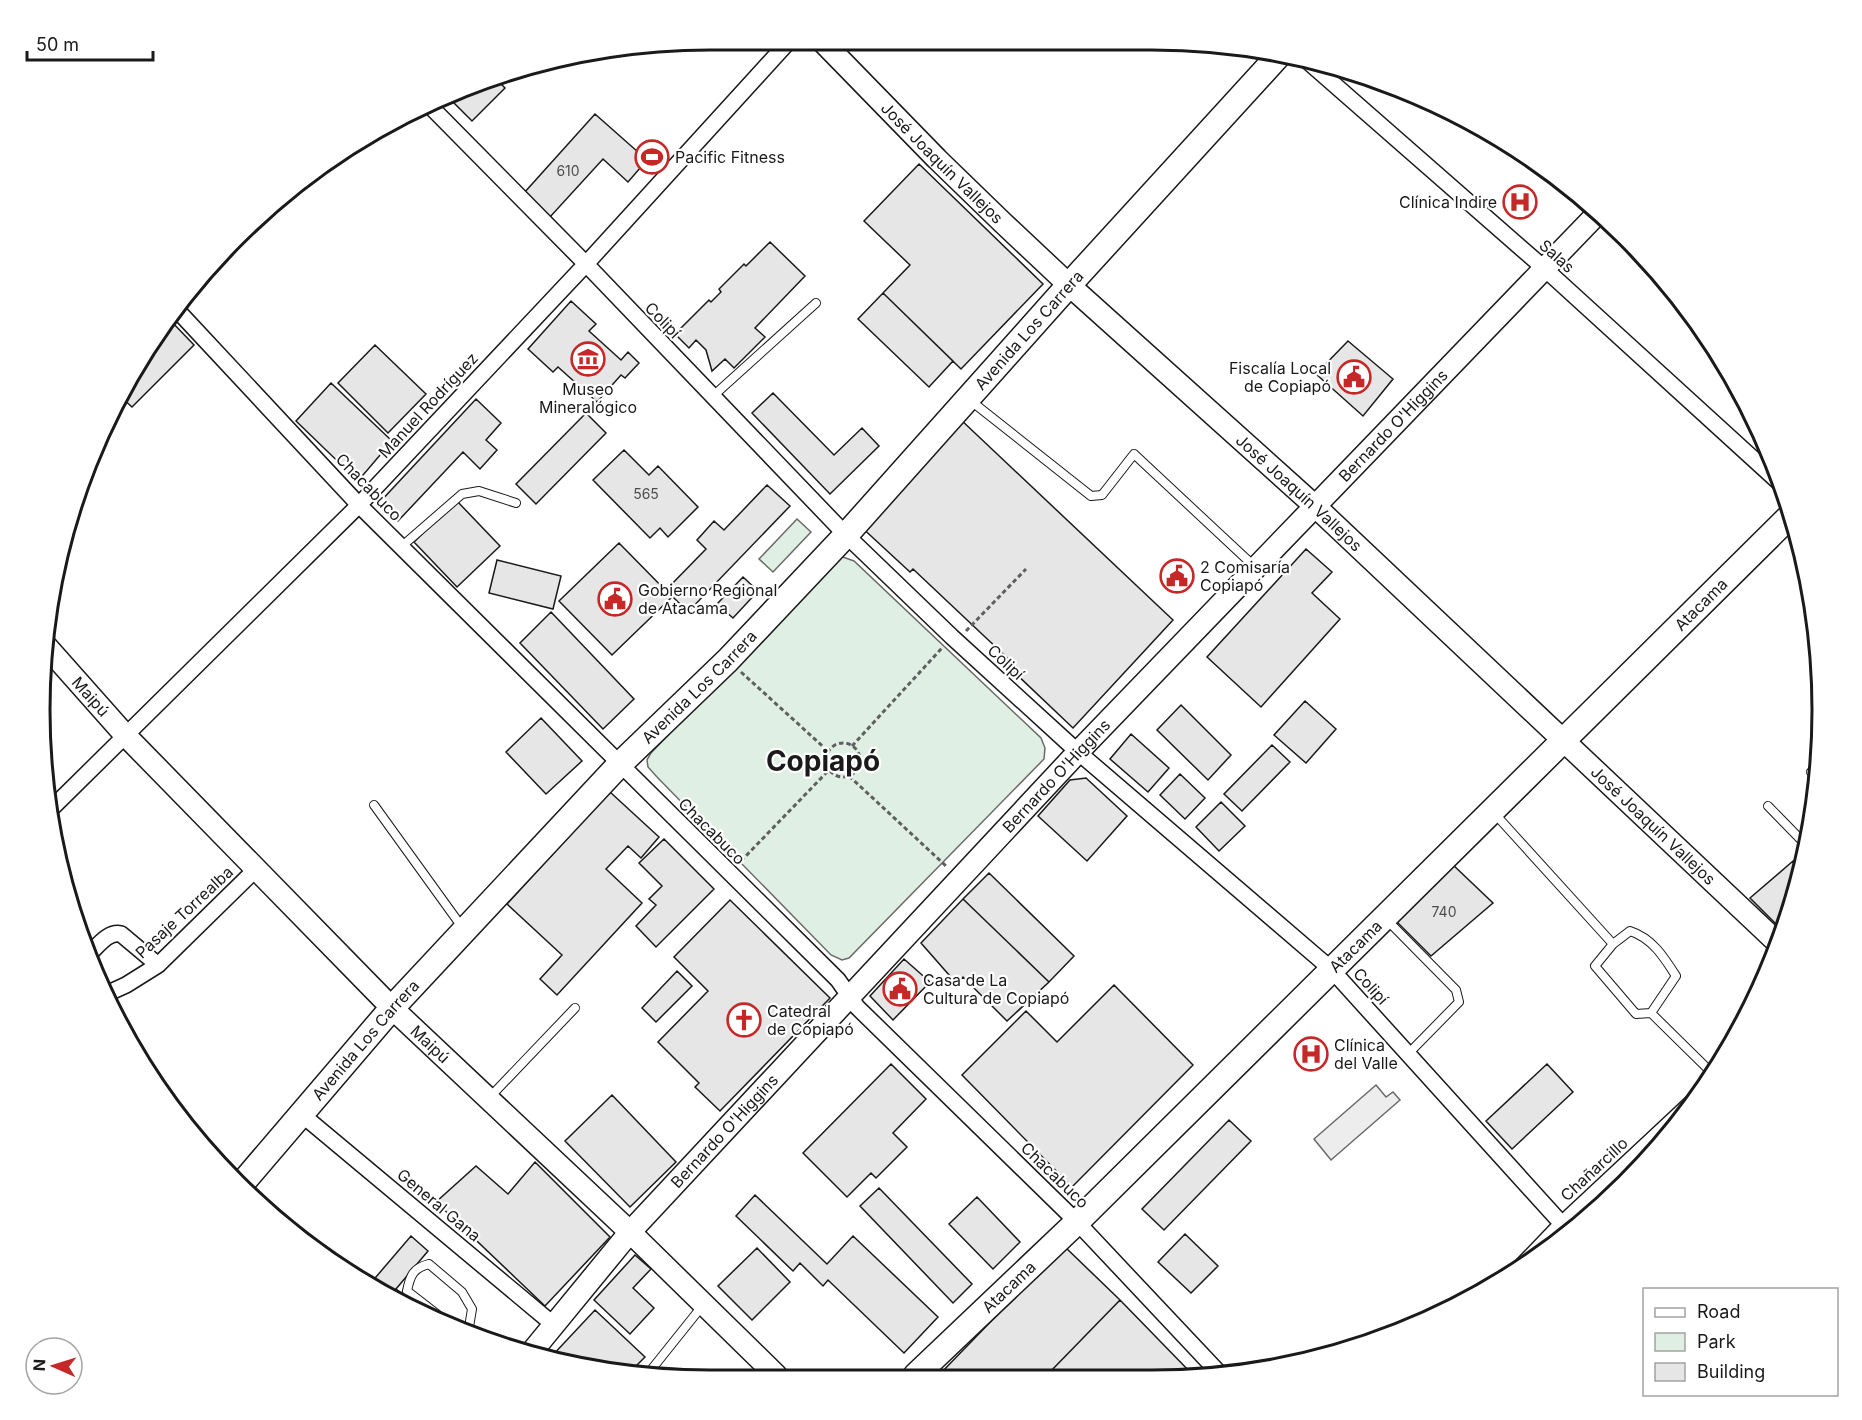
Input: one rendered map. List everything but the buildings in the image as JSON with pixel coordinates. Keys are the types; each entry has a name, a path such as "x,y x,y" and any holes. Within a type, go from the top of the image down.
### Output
{"main road":[{"name":"José Joaquín Vallejos","path":"830,50 937,159 1069,285 1316,507 1772,937"},
{"name":"Avenida Los Carrera","path":"245,1179 392,1008 619,765 728,660 846,535 1069,285 1274,61"},
{"name":"Bernardo O'Higgins","path":"536,1347 630,1232 1078,752 1593,218"},
{"name":"Atacama","path":"921,1370 1077,1222 1784,521"},
{"name":"Maipú","path":"52,653 126,736 392,1008 630,1232 771,1370"}],"street":[{"name":"Manuel Rodríguez","path":"56,804 359,505 586,264 781,50"},
{"name":"Salas","path":"1319,71 1545,269 1767,472"},
{"name":"Colipí","path":"434,110 586,264 846,535 954,639 1078,752 1331,969 1565,1225"},
{"name":"Chacabuco","path":"181,315 359,505 838,980 857,1007 1077,1222 1214,1367"},
{"name":"Pasaje Torrealba","path":"113,991 158,965 255,870"},
{"path":"95,948 111,934 121,934 158,965"},
{"name":"General Gana","path":"300,1113 554,1325"},
{"name":"Chañarcillo","path":"1584,1210 1639,1155"}],"lane":[{"path":"712,397 816,303"},
{"path":"968,399 1091,496 1102,495 1134,454 1256,568"},
{"path":"401,547 462,494 479,491 516,503"},
{"path":"374,805 465,930"},
{"path":"1768,806 1800,839"},
{"path":"1492,810 1613,944"},
{"path":"1384,917 1456,990 1460,1002 1408,1054"},
{"path":"1652,1013 1676,976 1662,954 1640,934 1630,931 1613,944 1595,966 1636,1014 1652,1013 1707,1068"},
{"path":"489,1098 575,1008"},
{"path":"426,1306 407,1291 410,1280 418,1267 429,1264 462,1292 472,1308 469,1324"},
{"path":"653,1368 704,1304"}],"path":[{"path":"852,746 954,639 1026,568"},
{"path":"728,660 829,752"},
{"path":"841,743 852,746 859,754 857,770 849,776 838,777 829,770 826,759 829,752 841,743"},
{"path":"729,873 829,770"},
{"path":"849,776 960,879"}],"green space":[{"path":"797,519 811,532 773,572 759,559"},
{"path":"840,556 854,561 1041,738 1045,748 1044,759 849,958 842,960 831,955 657,777 648,767 647,760 651,753"}],"shaded area":[{"path":"1376,1085 1386,1097 1393,1092 1400,1100 1331,1160 1314,1139"}],"place":[{"name":"Pacific Fitness","path":"652,157"},
{"name":"Clínica Indire","path":"1520,202"},
{"name":"Museo Mineralógico","path":"588,359"},
{"name":"Fiscalía Local de Copiapó","path":"1354,377"},
{"name":"2 Comisaría Copiapó","path":"1177,576"},
{"name":"Gobierno Regional de Atacama","path":"615,599"},
{"name":"Casa de La Cultura de Copiapó","path":"900,989"},
{"name":"Catedral de Copiapó","path":"744,1020"},
{"name":"Clínica del Valle","path":"1311,1054"}],"district":[{"name":"Copiapó","path":"823,761"}]}
